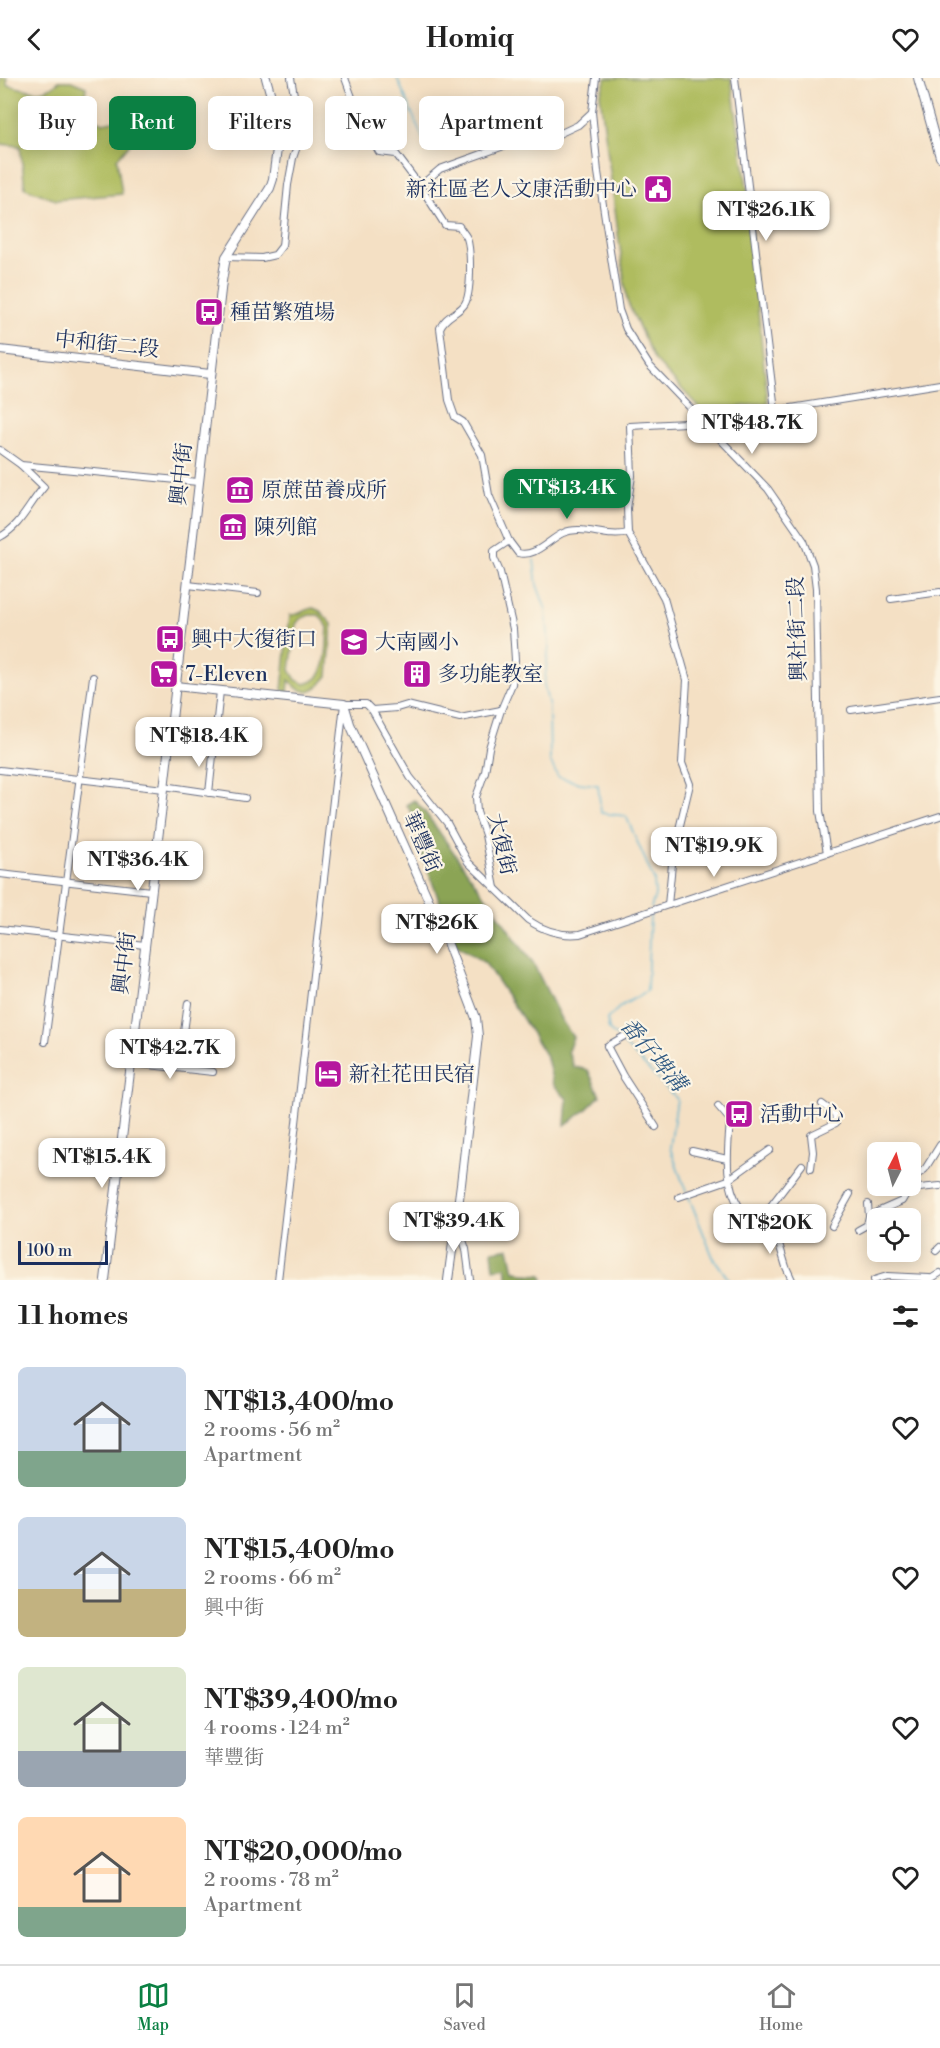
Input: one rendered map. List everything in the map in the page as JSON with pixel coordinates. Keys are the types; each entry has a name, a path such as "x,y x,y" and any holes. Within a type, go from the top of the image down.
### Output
{"street":[{"path":"226,257 270,188 273,179 277,134 274,106 266,78"},
{"path":"226,257 262,258 275,255 282,246 288,184 300,135 291,78"},
{"path":"345,78 360,119 379,152 396,154 445,225 459,226 467,238 470,268 468,297 464,306 443,321 441,328 449,399 454,417 464,422 482,455 489,495 509,541 518,553 524,555 564,532 580,530 604,535 628,533"},
{"name":"興社街二段","path":"596,78 592,112 598,172 620,310 626,329 649,365 768,489 804,541 813,565 816,589 820,811 827,853"},
{"path":"735,78 775,410"},
{"path":"918,78 940,157"},
{"path":"420,186 440,169 518,141 546,140 578,125 592,112"},
{"name":"興中街","path":"105,1280 188,585 210,374 226,257"},
{"name":"中和街二段","path":"0,350 210,374"},
{"path":"668,905 673,854 690,784 682,763 687,680 664,598 628,533 627,508 632,476 630,426 704,422 940,384"},
{"path":"0,450 21,465 44,487 31,502 29,510 16,526 0,537"},
{"path":"21,465 198,482"},
{"name":"大復街","path":"495,888 485,835 477,812 476,797 501,710 512,684 515,660 513,629 500,572 494,558 494,551 509,541"},
{"path":"188,585 258,592"},
{"path":"891,599 940,592"},
{"path":"45,1042 93,677"},
{"path":"175,686 344,704 366,704 372,710 407,705 460,718 501,710"},
{"path":"209,793 220,691"},
{"path":"851,710 940,697"},
{"path":"278,1280 344,704"},
{"name":"華豐街","path":"344,704 350,723 445,937 476,1018 478,1035 448,1280"},
{"name":"大復街","path":"372,710 410,777 447,823 468,862 495,888"},
{"path":"169,739 252,751"},
{"path":"0,770 245,798"},
{"path":"495,888 539,928 569,935 580,934 940,816"},
{"path":"0,874 151,891"},
{"path":"0,929 145,945"},
{"path":"184,1032 188,1003"},
{"path":"628,1034 607,1046 623,1076 656,1126"},
{"path":"130,1063 213,1072"},
{"path":"811,1168 813,1152 811,1135 836,1123 835,1114 822,1104"},
{"path":"718,1106 730,1120 728,1180 741,1209 757,1224 802,1166"},
{"path":"921,1172 940,1145"},
{"path":"679,1197 728,1180 770,1150"},
{"path":"692,1151 727,1159"},
{"path":"921,1188 940,1186"},
{"path":"832,1226 850,1194"},
{"path":"886,1208 902,1201 905,1196"},
{"path":"858,1230 867,1225 868,1204"},
{"path":"456,1220 466,1249 470,1280"},
{"path":"760,1220 777,1237 792,1280"},
{"path":"874,1280 887,1276 928,1279 940,1273"}],"green space":[{"path":"0,78 7,78 7,85 34,91 47,89 59,81 71,81 86,87 85,96 18,96 18,146 0,144"},
{"path":"606,78 731,78 749,201 768,403 703,412 654,359 627,301 600,95"},
{"path":"97,120 103,123 109,122 109,150 124,150 117,159 122,194 56,200 25,188 20,150 97,150"},
{"path":"310,609 320,611 332,624 328,676 319,686 308,692 298,689 289,680 288,692 282,690 290,615","holes":["309,615 319,615 328,627 325,661 319,676 305,684 296,680 290,670 296,624 300,619"]},
{"path":"414,800 425,812 534,965 562,1021 573,1037 568,1051 574,1067 588,1070 600,1096 586,1110 565,1125 567,1099 553,1084 547,1058 485,963 456,945 422,855 427,843 406,805"},
{"path":"509,1248 514,1271 542,1275 543,1280 508,1280 506,1267 494,1269 492,1251"}],"waterway":[{"path":"397,78 419,130"},
{"name":"番仔埤溝","path":"534,560 537,585 546,610 549,646 544,685 549,707 550,761 558,777 598,785 601,813 626,816 654,880 655,895 651,908"},
{"name":"番仔埤溝","path":"618,1038 609,1030 607,1019 621,1006 647,991 650,913"},
{"name":"番仔埤溝","path":"622,1042 677,1099 670,1148 686,1191"},
{"name":"番仔埤溝","path":"688,1195 713,1257 729,1280"}],"place":[{"name":"新社區老人文康活動中心","path":"658,189"},
{"name":"種苗繁殖場","path":"209,312"},
{"name":"原蔗苗養成所","path":"240,490"},
{"name":"陳列館","path":"233,527"},
{"name":"興中大復街口","path":"170,639"},
{"name":"大南國小","path":"354,642"},
{"name":"7-Eleven","path":"164,674"},
{"name":"多功能教室","path":"417,674"},
{"name":"新社花田民宿","path":"328,1074"},
{"name":"活動中心","path":"739,1114"}]}
